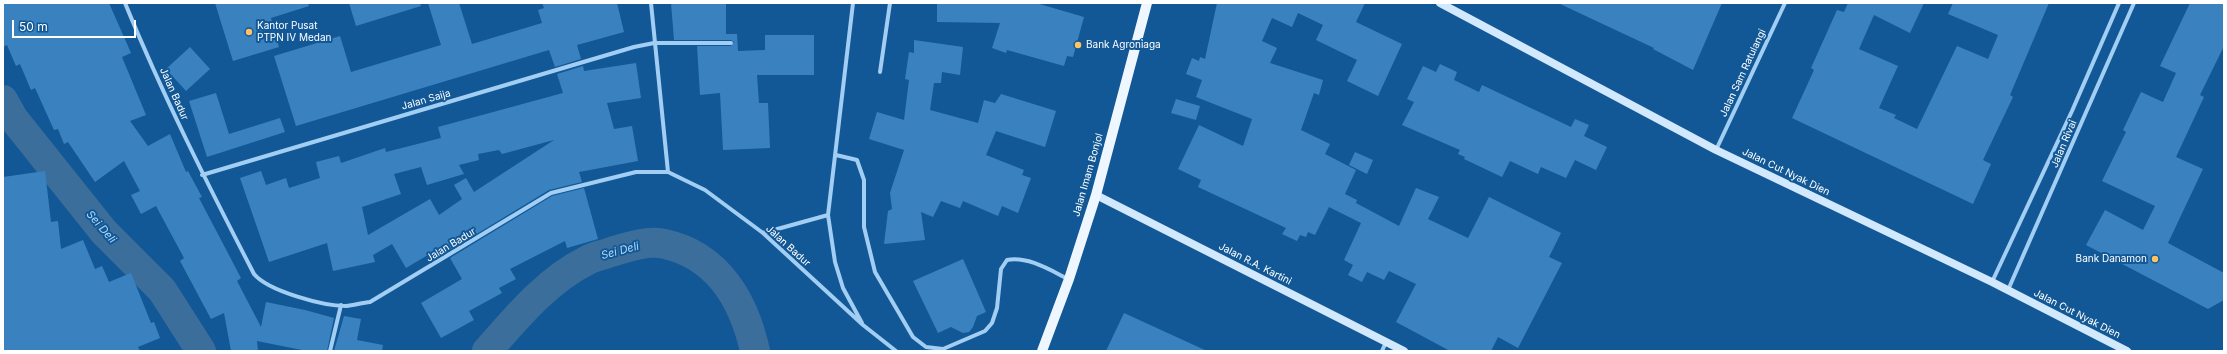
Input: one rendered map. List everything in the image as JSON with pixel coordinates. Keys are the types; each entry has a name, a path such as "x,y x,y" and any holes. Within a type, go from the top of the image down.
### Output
{"main road":[{"name":"Jalan Imam Bonjol","path":"1042,351 1069,279 1096,195 1147,3"}],"street":[{"name":"Jalan Badur","path":"125,3 202,175 258,279 272,287 341,305 360,304 380,298 551,192 636,172 668,172 705,190 763,233 863,326 896,351"},
{"path":"651,3 668,172"},
{"path":"853,3 828,215 835,262 843,288 863,326"},
{"path":"880,72 890,3"},
{"name":"Jalan Cut Nyak Dien","path":"1440,3 1716,150 1992,282 2127,351"},
{"name":"Jalan Sam Ratulangi","path":"1716,150 1785,3"},
{"name":"Jalan Rivai","path":"1992,282 2072,111 2118,3"},
{"name":"Jalan Rivai","path":"2008,290 2134,3"},
{"name":"Jalan Saija","path":"202,175 654,42 732,43"},
{"path":"836,155 857,160 864,180 864,227 875,272 913,337 926,347 943,349 985,331 992,323 997,308 1001,269 1007,260 1017,258 1044,267 1069,279"},
{"name":"Jalan R.A. Kartini","path":"1096,195 1404,351"},
{"path":"763,233 828,215"},
{"path":"330,351 341,305"},
{"path":"1382,351 1387,342"}],"building":[{"path":"3,3 109,3 131,53 122,57 146,115 130,121 148,146 170,134 186,172 188,171 202,197 199,198 241,278 237,281 261,327 266,302 334,318 327,351 307,351 257,341 258,351 231,351 224,313 211,319 180,261 184,258 156,206 141,214 131,195 140,191 124,161 95,182 68,142 64,144 58,129 54,130 35,88 31,90 20,64 16,66 7,45 3,47"},
{"name":"Kantor Pusat PTPN IV Medan","path":"215,3 308,3 309,6 271,18 279,47 233,61"},
{"name":"Kantor Pusat PTPN IV Medan","path":"349,3 420,3 421,6 356,26"},
{"path":"428,3 459,3 472,44 542,23 538,10 544,8 542,3 617,3 624,32 577,45 581,59 555,67 549,50 296,126 274,56 340,36 351,72 441,45"},
{"path":"671,3 726,3 726,34 737,34 738,51 765,50 765,35 814,35 814,75 757,75 759,103 768,103 770,148 723,150 720,93 700,95 697,46 731,46 734,42 731,40 674,40"},
{"path":"937,3 1036,3 1084,17 1073,57 1067,56 1064,66 1007,50 1006,53 992,48 1000,23 937,22"},
{"path":"1217,3 1365,3 1356,22 1402,44 1378,96 1347,81 1357,60 1316,40 1323,25 1298,13 1292,27 1272,18 1262,41 1277,48 1270,63 1323,80 1319,95 1314,93 1301,130 1330,144 1325,154 1356,170 1345,194 1357,200 1356,203 1399,226 1416,188 1439,197 1428,219 1468,238 1489,197 1561,233 1549,257 1562,263 1518,348 1498,337 1491,351 1450,351 1396,322 1416,284 1389,271 1384,280 1367,272 1362,282 1348,275 1353,265 1344,260 1361,223 1329,207 1315,235 1308,232 1306,237 1300,235 1297,241 1282,234 1286,228 1198,187 1201,180 1178,169 1199,125 1243,146 1252,119 1196,97 1202,80 1186,74 1192,58 1199,61 1200,57 1205,59"},
{"path":"1558,3 1722,3 1693,70 1653,49 1654,48"},
{"path":"1848,3 1924,3 1910,33 1874,15 1859,49 1898,66 1879,108 1896,115 1894,118 1917,129 1957,46 1988,59 1998,35 1948,14 1953,3 2049,3 2010,95 2013,97 1983,160 1991,164 1973,204 1792,118 1814,70 1811,68 1837,10 1844,12"},
{"path":"2190,3 2224,3 2224,46 2200,95 2204,97 2176,157 2203,169 2168,243 2224,273 2224,300 2208,309 2086,245 2105,210 2143,230 2155,206 2102,181 2126,132 2123,130 2141,92 2163,102 2176,73 2160,66"},
{"path":"914,40 963,47 960,75 942,72 941,83 934,83 930,110 978,123 984,100 995,103 1001,94 1056,111 1045,147 996,131 986,155 1024,170 1022,175 1031,178 1018,213 1002,206 998,216 963,201 960,208 941,201 933,217 921,212 925,240 884,244 888,211 892,209 890,193 904,150 869,139 877,112 904,120 909,80 905,79 909,52 914,53"},
{"path":"190,47 210,69 186,91 166,69"},
{"path":"636,63 641,98 607,103 614,129 632,126 638,161 579,172 582,182 549,190 447,252 443,246 406,268 392,244 373,255 375,262 333,271 327,243 269,262 240,178 261,171 266,185 286,178 289,188 320,178 316,162 339,156 341,163 385,148 386,152 441,138 438,127 563,93 557,74 583,66 584,71","holes":["554,140 474,192 466,178 454,185 462,199 439,215 430,199 368,235 362,207 401,194 394,174 421,167 427,185 464,174 459,165 479,160 478,154 499,150 502,154"]},
{"path":"1440,64 1457,72 1454,80 1479,92 1482,85 1571,127 1575,119 1589,125 1584,136 1607,147 1596,170 1575,160 1566,178 1541,167 1538,174 1510,161 1502,177 1464,159 1465,157 1458,154 1460,150 1402,125 1414,102 1407,99 1423,66 1436,72"},
{"path":"216,93 229,134 280,118 285,132 207,157 189,101"},
{"path":"1176,99 1200,106 1196,120 1171,113"},
{"path":"1355,152 1373,160 1367,174 1349,165"},
{"path":"45,171 51,222 58,221 61,249 83,240 95,269 102,266 109,282 131,273 151,323 154,322 160,338 138,347 140,351 3,351 3,177"},
{"path":"584,188 598,239 567,248 565,241 510,269 516,279 499,288 502,293 469,311 474,320 441,338 421,303 462,279 450,258 552,196"},
{"path":"963,259 986,312 977,316 973,327 969,332 963,333 951,327 938,333 913,281"},
{"path":"1124,313 1207,351 1106,351"},
{"path":"344,316 361,319 357,340 383,345 382,351 334,351"}],"waterway":[{"name":"Sei Deli","path":"3,100 13,118 104,232 162,290 201,351"},
{"name":"Sei Deli","path":"487,351 533,301 573,268 591,259 645,243 665,244 684,250 700,259 714,270 726,283 736,298 744,315 755,351"}],"place":[{"name":"Kantor Pusat PTPN IV Medan","path":"249,32"},
{"name":"Bank Agroniaga","path":"1078,45"},
{"name":"Bank Danamon","path":"2155,259"}]}
